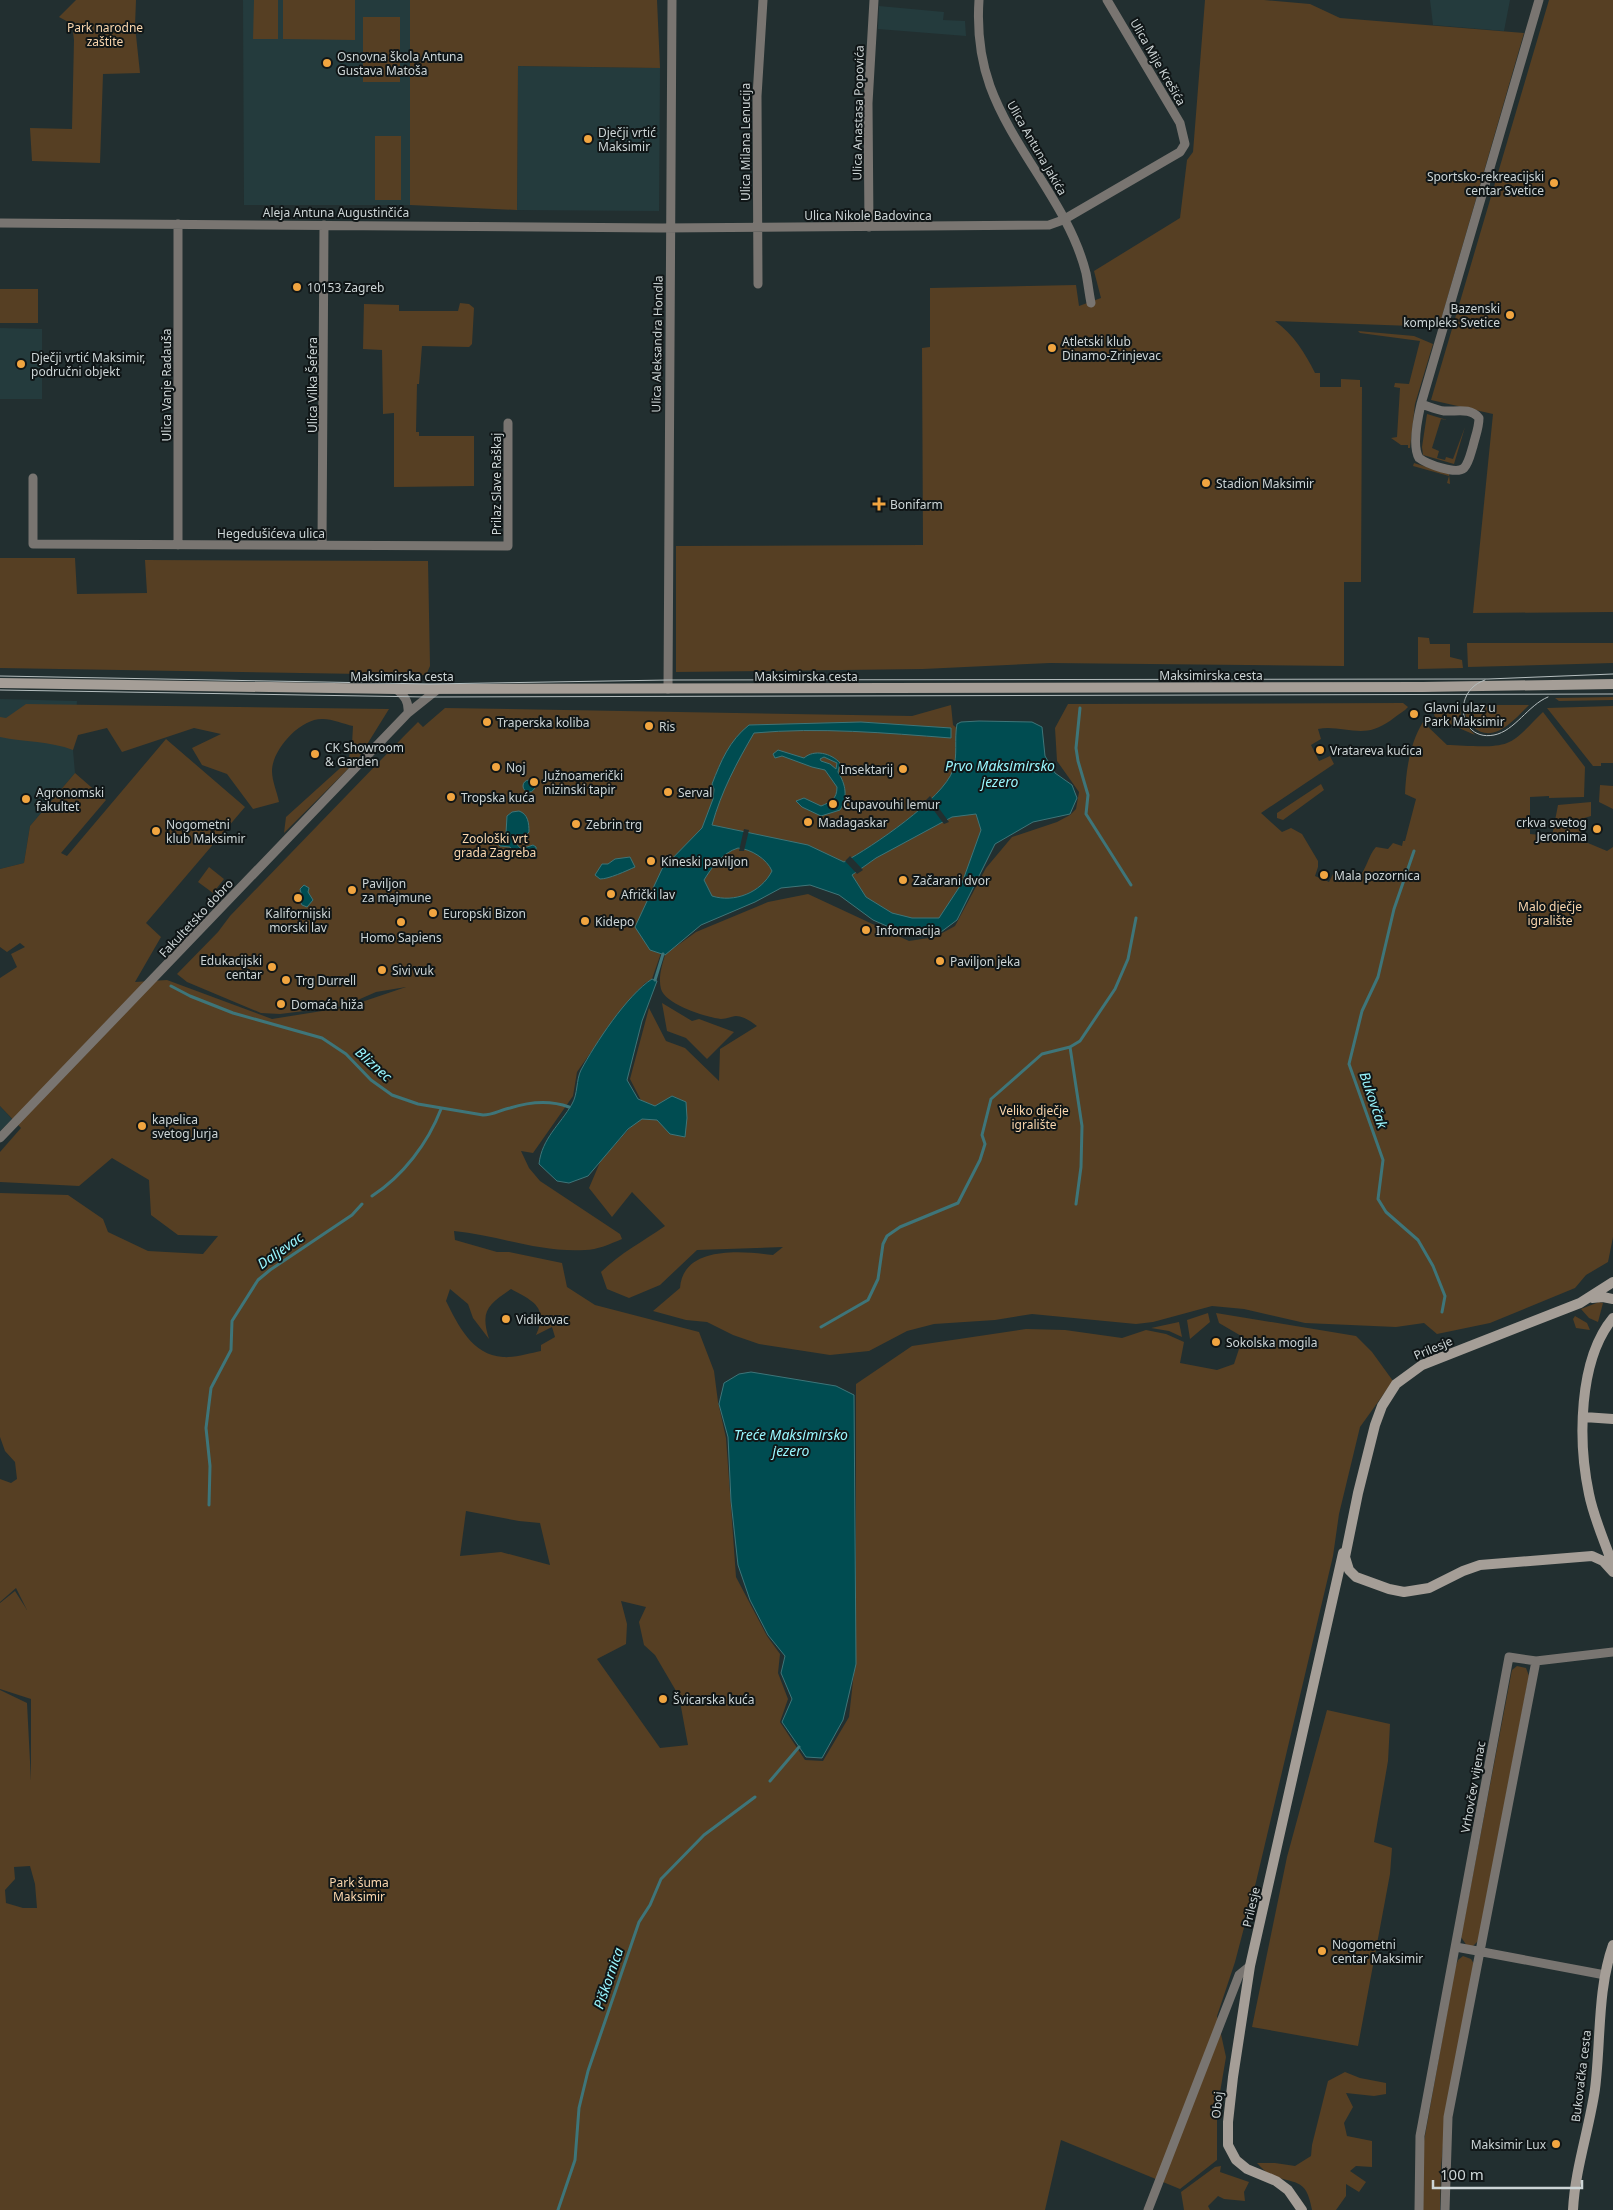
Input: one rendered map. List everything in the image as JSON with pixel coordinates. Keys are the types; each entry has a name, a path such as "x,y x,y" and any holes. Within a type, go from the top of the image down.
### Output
{"main road":[{"name":"Maksimirska cesta","path":"0,683 396,689 1433,688 1613,684"},
{"name":"Prilesje","path":"1587,1300 1613,1282"},
{"name":"Prilesje","path":"1250,1966 1335,1595 1336,1579 1346,1546 1378,1415 1396,1384 1422,1365 1587,1300 1603,1297 1613,1299"},
{"path":"1613,1318 1596,1344 1589,1372 1583,1438 1587,1481 1594,1514 1613,1566"},
{"path":"1596,1344 1613,1327"},
{"path":"1584,1417 1613,1419"},
{"path":"1592,1556 1600,1548 1603,1536"},
{"name":"Prilesje","path":"1346,1546 1346,1566 1353,1575 1361,1580"},
{"path":"1335,1595 1345,1582 1361,1580 1390,1589 1413,1592 1429,1588 1463,1571 1480,1565 1592,1556 1603,1561 1613,1572"},
{"name":"Bukovačka cesta","path":"1573,2210 1576,2176 1595,2089 1605,1975 1613,1945"},
{"name":"Oboj","path":"1250,1966 1230,2095 1228,2145 1240,2165 1276,2181 1288,2190 1302,2210"}],"street":[{"name":"Ulica Aleksandra Hondla","path":"668,689 668,344 672,228 672,0"},
{"name":"Ulica Milana Lenucija","path":"758,284 757,96 763,0"},
{"name":"Ulica Anastasa Popovića","path":"869,227 868,102 874,0"},
{"name":"Ulica Antuna Jakića","path":"979,0 979,33 990,86 1002,114 1063,220 1086,273 1091,303"},
{"name":"Ulica Mije Krešića","path":"1107,0 1180,123 1185,138"},
{"path":"1421,404 1445,411 1462,410 1472,413 1478,418 1478,426 1471,451 1464,468 1452,471 1422,460 1417,455 1417,423 1421,404 1540,0"},
{"name":"Ulica Nikole Badovinca","path":"672,228 1039,226 1055,224 1180,152 1185,144 1185,138"},
{"name":"Aleja Antuna Augustinčića","path":"0,223 672,228"},
{"name":"Ulica Vanje Radauša","path":"178,224 178,545"},
{"name":"Ulica Vilka Šefera","path":"322,545 324,225"},
{"name":"Prilaz Slave Raškaj","path":"508,423 508,546"},
{"name":"Hegedušićeva ulica","path":"33,478 33,544 508,546"},
{"path":"396,689 404,697 408,705 408,713"},
{"name":"Fakultetsko dobro","path":"0,1138 408,713 438,689"},
{"name":"Vrhovčev vijenac","path":"1419,2210 1420,2136 1509,1657 1536,1661 1613,1652"},
{"path":"1445,2210 1448,2116 1536,1661"},
{"path":"1456,1948 1605,1975"},
{"name":"Prilesje","path":"1148,2210 1239,1975 1250,1966"}],"shaded area":[{"name":"Osnovna škola Antuna Gustava Matoša","path":"243,0 410,0 410,205 244,205"},
{"path":"1430,0 1510,0 1504,31 1433,25"},
{"path":"879,6 944,12 943,20 965,21 966,36 878,29"},
{"name":"Dječji vrtić Maksimir","path":"518,66 660,68 659,211 517,210"},
{"name":"Dječji vrtić Maksimir, područni objekt","path":"0,328 42,329 42,399 0,399"},
{"name":"Agronomski fakultet","path":"0,699 77,701 73,750 75,773 30,826 24,863 0,869"},
{"path":"0,1106 12,1119 0,1131"}],"green space":[{"name":"Park narodne zaštite","path":"76,0 136,0 135,26 140,73 103,74 100,163 32,161 30,128 72,129 74,40 72,24 59,17"},
{"path":"254,0 278,0 278,39 253,39"},
{"path":"283,0 355,0 355,40 283,39"},
{"path":"410,0 657,0 660,68 518,66 517,210 410,205"},
{"path":"1205,0 1264,0 1310,4 1340,18 1524,33 1439,327 1275,321 1288,332 1298,345 1315,373 1320,373 1320,387 1341,387 1341,379 1360,380 1360,387 1362,387 1361,582 1344,582 1344,666 1050,663 923,669 676,672 676,546 923,545 922,348 930,347 930,288 1076,285 1079,306 1101,298 1094,271 1180,218 1187,160 1193,152"},
{"name":"Sportsko-rekreacijski centar Svetice","path":"1549,0 1613,0 1613,612 1473,613 1493,414 1431,400"},
{"path":"363,17 400,17 400,82 363,82"},
{"path":"375,136 401,136 401,200 375,200"},
{"path":"0,289 38,289 38,323 0,323"},
{"path":"460,303 469,304 474,308 472,344 469,347 422,346 419,384 417,384 416,432 419,432 419,436 474,436 474,486 394,487 394,413 383,414 382,350 363,349 364,304 399,305 399,311 458,311"},
{"path":"1358,331 1414,336 1433,344 1415,404 1410,448 1408,448 1408,445 1401,445 1391,438 1397,437 1400,388 1394,387 1395,383 1409,384 1420,341 1360,333"},
{"path":"1427,414 1447,420 1441,419 1432,448 1439,451 1437,458 1445,460 1446,457 1453,459 1465,427 1454,464 1423,455 1422,447"},
{"path":"1414,463 1449,474 1450,484 1447,483 1449,476 1413,466"},
{"path":"0,558 75,558 77,594 147,593 145,560 428,561 430,666 426,675 0,668"},
{"path":"1418,637 1429,638 1430,644 1450,644 1450,657 1462,660 1463,668 1418,669"},
{"path":"1467,643 1613,643 1613,663 1468,667"},
{"path":"1613,697 1613,700 1559,701 1555,698"},
{"path":"1403,703 1408,707 1378,728 1367,731 1332,728 1318,729 1321,739 1311,745 1319,761 1330,756 1334,764 1261,813 1282,832 1291,828 1302,834 1318,861 1315,876 1329,882 1333,874 1345,879 1355,880 1362,874 1376,847 1388,849 1393,843 1402,846 1403,841 1405,841 1416,799 1405,794 1406,776 1412,748 1423,722 1447,745 1494,746 1512,741 1543,712 1585,767 1584,797 1530,797 1530,834 1552,836 1558,805 1591,802 1591,816 1581,819 1580,842 1588,843 1607,851 1613,847 1613,1237 1608,1262 1586,1275 1575,1288 1490,1323 1437,1334 1424,1323 1396,1327 1305,1323 1244,1309 1212,1306 1153,1322 1136,1324 1032,1314 995,1320 934,1324 907,1331 869,1351 830,1355 759,1344 733,1335 707,1322 686,1320 653,1311 680,1288 684,1274 692,1264 703,1258 731,1252 773,1255 783,1247 697,1250 660,1285 629,1298 607,1289 601,1272 624,1253 665,1226 632,1192 612,1217 589,1188 601,1160 646,1110 630,1079 649,1008 666,1041 685,1048 719,1081 720,1049 757,1026 739,1016 721,1019 706,1016 670,1000 664,995 660,985 665,955 661,953 652,979 645,983 617,1015 577,1072 573,1096 533,1153 521,1151 529,1168 540,1181 620,1234 622,1239 594,1249 568,1250 552,1249 454,1231 455,1240 497,1252 509,1252 562,1263 567,1287 595,1305 699,1332 714,1371 718,1402 726,1438 736,1577 767,1636 780,1654 778,1673 788,1699 780,1722 805,1760 823,1761 849,1717 856,1654 856,1384 912,1346 1026,1329 1065,1330 1122,1338 1146,1330 1166,1334 1184,1342 1180,1363 1217,1370 1234,1364 1243,1337 1219,1323 1216,1313 1356,1336 1372,1352 1393,1381 1360,1427 1339,1514 1333,1556 1256,1882 1235,1962 1217,2016 1226,2057 1217,2110 1217,2160 1180,2189 1061,2140 1045,2210 0,2210 0,1690 27,1703 31,1781 31,1699 0,1689 0,1603 15,1591 27,1610 16,1588 0,1602 0,1479 11,1483 17,1479 15,1462 5,1451 0,1437 0,1193 68,1195 103,1219 108,1232 148,1251 203,1254 218,1236 178,1235 151,1215 149,1180 112,1158 79,1186 0,1182 0,1152 21,1128 0,1106 0,978 17,967 11,954 25,947 20,943 7,952 0,947 0,869 24,863 30,826 75,773 106,800 61,853 67,856 166,739 245,807 146,923 161,937 135,982 167,980 272,1019 347,1007 406,987 376,992 344,1006 280,1014 261,1013 187,982 177,974 218,932 230,916 418,722 423,727 445,708 912,716 951,705 953,725 959,730 992,827 974,884 957,920 941,932 922,936 898,931 873,920 839,895 810,885 781,888 755,902 701,925 674,948 696,932 768,902 808,894 909,941 935,937 955,926 986,868 1012,837 1057,822 1070,815 1076,809 1079,792 1057,761 1055,728 1068,704","holes":["450,1289 468,1304 473,1318 489,1339 485,1321 488,1309 497,1299 511,1289 532,1301 540,1311 540,1325 536,1335 552,1327 555,1337 541,1345 541,1351 512,1357 492,1355 483,1351 467,1337 446,1301","466,1511 540,1523 550,1565 501,1552 460,1556","621,1601 646,1607 639,1622 644,1645 655,1655 679,1696 688,1745 660,1748 597,1659 626,1644 627,1624","30,1866 35,1884 37,1908 23,1908 6,1903 5,1890 15,1879 14,1867"]},
{"path":"26,704 389,709 358,759 284,833 286,817 348,761 352,744 353,726 323,719 314,720 297,729 282,745 273,763 272,775 279,802 253,809 227,774 202,765 192,748 221,734 194,728 122,752 107,728 78,735 73,750 55,745 0,737 0,717 6,718"},
{"path":"1444,705 1460,705 1461,719 1475,735 1436,718 1434,715 1436,710"},
{"path":"1465,705 1529,705 1504,728 1489,733 1481,732 1471,725 1466,717"},
{"path":"1613,706 1613,763 1601,763 1601,766 1593,766 1547,708"},
{"path":"1321,784 1324,790 1283,820 1277,818 1277,813"},
{"path":"1600,785 1613,786 1613,809 1599,802"},
{"path":"209,867 224,879 213,893 198,882"},
{"path":"662,1003 692,1021 699,1019 734,1032 707,1059 686,1038 667,1031"},
{"path":"1599,1302 1603,1303 1598,1322 1589,1318 1581,1309"},
{"path":"1208,1313 1210,1322 1190,1339 1187,1320"},
{"path":"1575,1316 1587,1323 1590,1330 1576,1328 1573,1319"},
{"path":"1179,1322 1182,1337 1169,1331 1151,1328"},
{"path":"1517,1666 1526,1668 1529,1676 1478,1941 1473,1946 1467,1946 1461,1937 1512,1670"},
{"name":"Nogometni centar Maksimir","path":"1327,1710 1390,1724 1388,1761 1374,1842 1392,1848 1390,1874 1358,2046 1252,2027 1287,1857"},
{"path":"1463,1956 1471,1959 1474,1964 1446,2114 1441,2167 1440,2210 1422,2210 1424,2141 1455,1968 1458,1960"},
{"path":"1345,2072 1360,2078 1386,2083 1386,2094 1374,2096 1346,2093 1353,2107 1344,2123 1347,2136 1372,2141 1372,2167 1356,2166 1350,2171 1366,2182 1359,2192 1346,2184 1346,2196 1336,2210 1312,2210 1306,2191 1302,2186 1268,2173 1257,2163 1295,2166 1311,2156 1328,2081"},
{"path":"1221,2166 1220,2172 1249,2182 1244,2192 1245,2201 1224,2199 1218,2196 1208,2206 1210,2210 1184,2210 1181,2192 1215,2167"}],"water":[{"name":"Prvo Maksimirsko jezero","path":"861,722 951,728 951,738 828,731 754,733 730,778 712,825 808,845 844,862 888,834 922,808 947,782 953,770 956,753 957,724 961,722 1032,722 1042,727 1045,756 1055,773 1072,785 1077,798 1070,814 1033,822 995,844 957,920 941,932 922,936 898,931 873,920 839,895 810,885 781,888 755,902 701,925 665,955 650,950 635,927 662,869 702,828 713,799 714,789 712,784 719,767 726,752 736,738 749,725","holes":["976,814 981,830 962,883 939,918 912,918 892,913 866,897 852,875 876,858 952,817","738,848 758,855 772,871 761,885 746,894 729,898 712,896 704,880 722,857"]},
{"path":"778,750 804,758 808,755 822,753 840,763 838,772 843,782 845,796 840,810 821,816 802,807 796,801 804,798 821,806 828,803 835,797 837,787 825,770 782,756 775,758 773,754","holes":["824,757 837,763 836,769 820,759"]},
{"path":"527,780 531,780 535,786 531,792 527,792 523,788 523,784"},
{"path":"519,811 526,817 529,832 524,837 515,836 513,840 521,849 533,845 536,847 536,853 525,856 516,855 510,847 500,846 497,843 506,833 507,816 512,812"},
{"path":"630,857 635,867 604,879 600,879 595,875 602,864 608,864 615,859"},
{"path":"304,885 309,888 308,892 313,900 307,907 302,905 300,901 302,897 300,889"},
{"path":"652,979 657,981 642,1021 627,1080 638,1099 655,1106 672,1096 686,1102 685,1137 670,1134 657,1120 642,1119 628,1129 588,1176 569,1183 557,1181 539,1164 544,1147 572,1104 579,1074 594,1047 632,996"},
{"name":"Treće Maksimirsko jezero","path":"751,1372 836,1386 854,1395 856,1664 843,1720 822,1758 806,1757 782,1722 792,1699 781,1673 785,1656 768,1635 750,1600 738,1565 731,1501 728,1437 719,1404 724,1383 739,1374"}],"pier":[{"path":"930,796 949,822 944,824 926,800"},
{"path":"744,829 749,830 744,851 739,851"},
{"path":"850,856 863,870 857,874 845,861"}],"waterway":[{"path":"1080,708 1076,748 1088,795 1086,814 1131,885"},
{"name":"Bukovčak","path":"1414,851 1394,909 1378,977 1362,1011 1349,1064 1383,1160 1378,1199 1386,1212 1418,1240 1433,1266 1445,1296 1442,1312"},
{"path":"821,1327 868,1300 878,1279 883,1244 887,1236 900,1227 958,1203 980,1160 985,1144 982,1135 991,1099 1042,1054 1070,1047 1080,1041 1115,989 1128,959 1136,918"},
{"path":"655,980 663,954"},
{"name":"Bliznec","path":"171,986 190,996 233,1013 322,1038 346,1054 371,1080 392,1095 418,1104 483,1115 532,1103 554,1103 569,1107"},
{"path":"1070,1047 1082,1126 1081,1167 1076,1204"},
{"path":"372,1196 394,1179 413,1158 436,1122 441,1109"},
{"name":"Daljevac","path":"209,1505 210,1466 206,1428 211,1388 231,1350 232,1321 258,1280 352,1215 362,1204"},
{"name":"Piškornica","path":"770,1781 799,1747"},
{"name":"Piškornica","path":"558,2210 575,2160 579,2108 588,2071 639,1922 650,1905 661,1879 704,1835 755,1797"}],"tram line":[{"path":"0,676 430,684 668,680 1488,679 1613,674"},
{"path":"1485,680 1474,686 1467,694 1464,704 1467,724 1473,731 1482,735 1502,733 1534,706 1548,697"},
{"path":"0,690 426,697 1613,694"}],"place":[{"name":"Osnovna škola Antuna Gustava Matoša","path":"327,63"},
{"name":"Dječji vrtić Maksimir","path":"588,139"},
{"name":"Sportsko-rekreacijski centar Svetice","path":"1554,183"},
{"name":"10153 Zagreb","path":"297,287"},
{"name":"Bazenski kompleks Svetice","path":"1510,315"},
{"name":"Atletski klub Dinamo-Zrinjevac","path":"1052,348"},
{"name":"Dječji vrtić Maksimir, područni objekt","path":"21,364"},
{"name":"Stadion Maksimir","path":"1206,483"},
{"name":"Bonifarm","path":"879,504"},
{"name":"Glavni ulaz u Park Maksimir","path":"1414,714"},
{"name":"Traperska koliba","path":"487,722"},
{"name":"Ris","path":"649,726"},
{"name":"Vratareva kućica","path":"1320,750"},
{"name":"CK Showroom & Garden","path":"315,754"},
{"name":"Noj","path":"496,767"},
{"name":"Insektarij","path":"903,769"},
{"name":"Južnoamerički nizinski tapir","path":"534,782"},
{"name":"Serval","path":"668,792"},
{"name":"Tropska kuća","path":"451,797"},
{"name":"Agronomski fakultet","path":"26,799"},
{"name":"Čupavouhi lemur","path":"833,804"},
{"name":"Madagaskar","path":"808,822"},
{"name":"Zebrin trg","path":"576,824"},
{"name":"crkva svetog Jeronima","path":"1597,829"},
{"name":"Nogometni klub Maksimir","path":"156,831"},
{"name":"Kineski paviljon","path":"651,861"},
{"name":"Mala pozornica","path":"1324,875"},
{"name":"Začarani dvor","path":"903,880"},
{"name":"Paviljon za majmune","path":"352,890"},
{"name":"Afrički lav","path":"611,894"},
{"name":"Kalifornijski morski lav","path":"298,898"},
{"name":"Europski Bizon","path":"433,913"},
{"name":"Kidepo","path":"585,921"},
{"name":"Homo Sapiens","path":"401,922"},
{"name":"Informacija","path":"866,930"},
{"name":"Paviljon jeka","path":"940,961"},
{"name":"Edukacijski centar","path":"272,967"},
{"name":"Sivi vuk","path":"382,970"},
{"name":"Trg Durrell","path":"286,980"},
{"name":"Domaća hiža","path":"281,1004"},
{"name":"kapelica svetog Jurja","path":"142,1126"},
{"name":"Vidikovac","path":"506,1319"},
{"name":"Sokolska mogila","path":"1216,1342"},
{"name":"Švicarska kuća","path":"663,1699"},
{"name":"Nogometni centar Maksimir","path":"1322,1951"},
{"name":"Maksimir Lux","path":"1556,2144"}],"park label":[{"name":"Zoološki vrt grada Zagreba","path":"495,845"},
{"name":"Malo dječje igralište","path":"1550,913"},
{"name":"Veliko dječje igralište","path":"1034,1117"},
{"name":"Park šuma Maksimir","path":"359,1889"}]}
